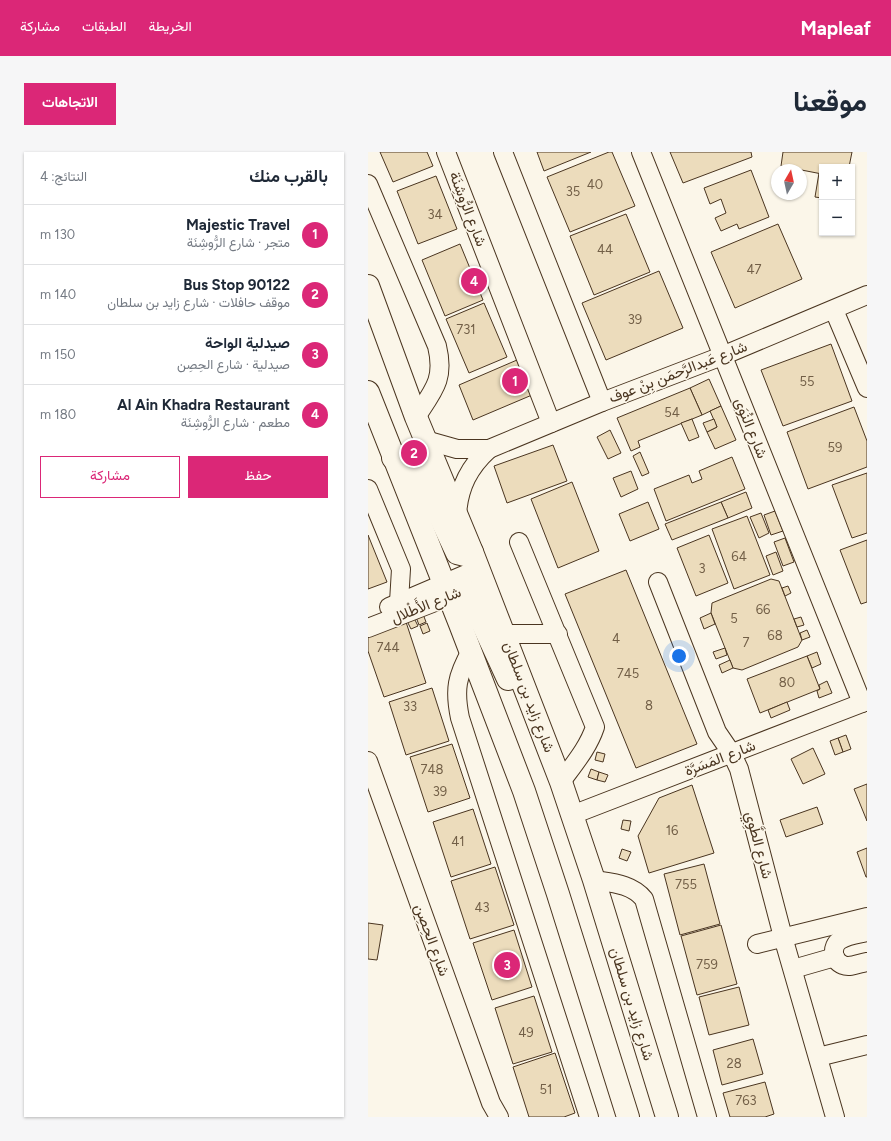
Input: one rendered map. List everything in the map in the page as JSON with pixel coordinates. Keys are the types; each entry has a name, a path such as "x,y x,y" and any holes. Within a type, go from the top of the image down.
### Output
{"highway":[{"name":"شارع زايد بن سلطان","path":"368,286 416,417 457,514 561,782 594,880 667,1117"},
{"path":"368,392 471,651 526,798 628,1117"},
{"path":"393,458 410,462 419,472 457,554 465,555 478,568"},
{"path":"448,595 471,601 509,681 513,685 526,689"}],"street":[{"name":"شارع الرُّوشِنَة","path":"446,152 551,423"},
{"path":"504,152 602,402"},
{"name":"شارع النُوَى","path":"641,152 722,356 864,702"},
{"path":"368,184 437,346 440,359 438,382 416,417"},
{"name":"شارع عَبدالرَّحمَن بِنْ عوف","path":"457,514 458,499 466,478 478,459 489,449 602,402 722,356 867,295"},
{"path":"834,310 867,388"},
{"name":"شارع عَبدالرَّحمَن بِنْ عوف","path":"425,440 457,449 489,449"},
{"path":"368,489 401,570 399,602"},
{"path":"519,542 595,727 591,739 561,782"},
{"name":"شارع الأَطْلال","path":"368,628 448,595 478,568"},
{"name":"شارع الطَّوِي","path":"658,582 717,732 732,754 739,770 783,937 835,1117"},
{"name":"شارع الأَطْلال","path":"368,616 399,602 448,595"},
{"path":"504,634 558,634"},
{"path":"471,651 460,672 456,691 460,718 589,1117"},
{"name":"شارع المَسَرَّة","path":"572,815 864,702"},
{"name":"شارع الحِصِن","path":"368,761 490,1103 499,1117"},
{"path":"594,880 630,887 638,891 644,899 707,1117"},
{"path":"757,944 867,917"},
{"path":"867,932 841,939 834,947 835,957 842,965 847,966 867,962"},
{"path":"792,969 835,957"},
{"path":"818,1057 867,1045"}],"building":[{"path":"380,152 427,152 433,166 393,182"},
{"path":"537,152 591,152 544,171"},
{"path":"612,152 635,206 570,232 547,177"},
{"path":"670,152 751,152 752,157 683,183"},
{"path":"783,152 852,152 850,164 819,164 819,173 807,171 807,164 781,164"},
{"path":"751,170 769,217 739,229 737,224 721,231 715,218 726,213 721,199 710,204 704,188"},
{"path":"819,173 819,198 815,197"},
{"path":"436,176 457,229 418,244 397,191"},
{"path":"626,214 650,272 594,295 570,236"},
{"path":"778,224 802,279 735,308 711,252"},
{"path":"460,244 483,300 445,316 422,260"},
{"path":"659,271 683,328 606,360 582,303"},
{"path":"484,303 507,357 469,373 446,319"},
{"path":"831,344 852,401 783,426 761,370"},
{"path":"517,360 532,395 473,420 459,385"},
{"path":"709,379 721,406 702,415 690,388"},
{"path":"690,388 702,415 638,441 640,447 631,451 617,418"},
{"path":"721,406 736,440 715,449 707,432 717,427 710,411"},
{"path":"854,407 867,441 867,467 808,489 787,432"},
{"path":"692,419 699,437 689,441 681,423"},
{"path":"714,419 717,427 707,432 703,423"},
{"path":"610,430 621,453 608,459 597,437"},
{"path":"553,445 567,481 507,503 494,466"},
{"path":"640,452 649,473 642,476 633,456"},
{"path":"732,457 745,489 666,521 654,489 689,475 692,483 702,479 699,471"},
{"path":"631,471 638,489 621,497 613,478"},
{"path":"867,473 867,533 852,538 832,485"},
{"path":"572,482 599,551 558,568 531,499"},
{"path":"746,492 752,508 728,518 721,502"},
{"path":"648,502 659,529 630,541 619,514"},
{"path":"721,502 728,518 672,540 665,524"},
{"path":"775,511 783,531 771,535 764,515"},
{"path":"761,513 769,533 759,538 750,517"},
{"path":"747,516 770,575 734,589 712,529"},
{"path":"368,535 387,582 368,589"},
{"path":"709,535 728,583 696,596 677,548"},
{"path":"785,538 794,562 783,566 774,542"},
{"path":"867,540 867,602 861,604 840,550"},
{"path":"776,552 783,571 773,575 766,556"},
{"path":"626,570 697,744 636,768 565,594"},
{"path":"771,579 779,581 802,640 798,647 742,670 733,668 711,613 712,603"},
{"path":"788,586 791,593 785,596 782,588"},
{"path":"711,613 715,624 704,629 700,618"},
{"path":"423,614 426,622 419,625 416,617"},
{"path":"801,617 804,625 797,627 794,619"},
{"path":"414,618 418,626 411,629 407,621"},
{"path":"406,622 426,683 384,697 368,651 368,634"},
{"path":"427,623 430,631 423,634 420,626"},
{"path":"807,630 810,637 802,640 800,633"},
{"path":"725,648 727,655 716,659 713,652"},
{"path":"817,652 821,664 812,668 807,656"},
{"path":"807,656 820,689 760,713 747,679"},
{"path":"730,660 733,668 722,673 719,665"},
{"path":"827,681 832,693 819,698 817,691 820,689 819,685"},
{"path":"432,688 449,741 406,755 389,702"},
{"path":"787,702 790,710 771,718 768,710"},
{"path":"846,735 851,749 843,752 838,738"},
{"path":"838,738 843,752 835,755 830,741"},
{"path":"452,744 470,798 428,812 410,757"},
{"path":"813,748 825,774 803,784 791,759"},
{"path":"597,752 605,754 603,762 595,760"},
{"path":"591,769 599,772 597,780 588,777"},
{"path":"599,772 608,775 605,782 597,780"},
{"path":"867,784 867,821 854,789"},
{"path":"692,785 714,853 649,873 638,836 659,798"},
{"path":"817,807 823,824 786,837 780,820"},
{"path":"473,809 491,864 451,877 433,822"},
{"path":"623,820 631,821 629,831 621,829"},
{"path":"867,848 867,877 866,877 857,852"},
{"path":"622,849 631,852 627,861 619,858"},
{"path":"704,864 720,924 680,935 664,874"},
{"path":"495,867 514,925 470,939 451,881"},
{"path":"368,923 383,925 377,960 368,959"},
{"path":"721,925 737,984 697,995 681,936"},
{"path":"514,930 532,987 492,1000 473,943"},
{"path":"739,987 749,1025 709,1035 699,997"},
{"path":"534,996 552,1052 513,1064 495,1008"},
{"path":"753,1039 763,1074 722,1085 713,1050"},
{"path":"555,1053 575,1113 564,1117 529,1117 513,1067"},
{"path":"765,1082 774,1114 765,1117 730,1117 723,1093"}],"place":[{"name":"Al Ain Khadra Restaurant","path":"474,281"},
{"name":"Majestic Travel","path":"515,381"},
{"name":"Bus Stop 90122","path":"414,453"},
{"name":"صيدلية الواحة","path":"507,965"}]}
